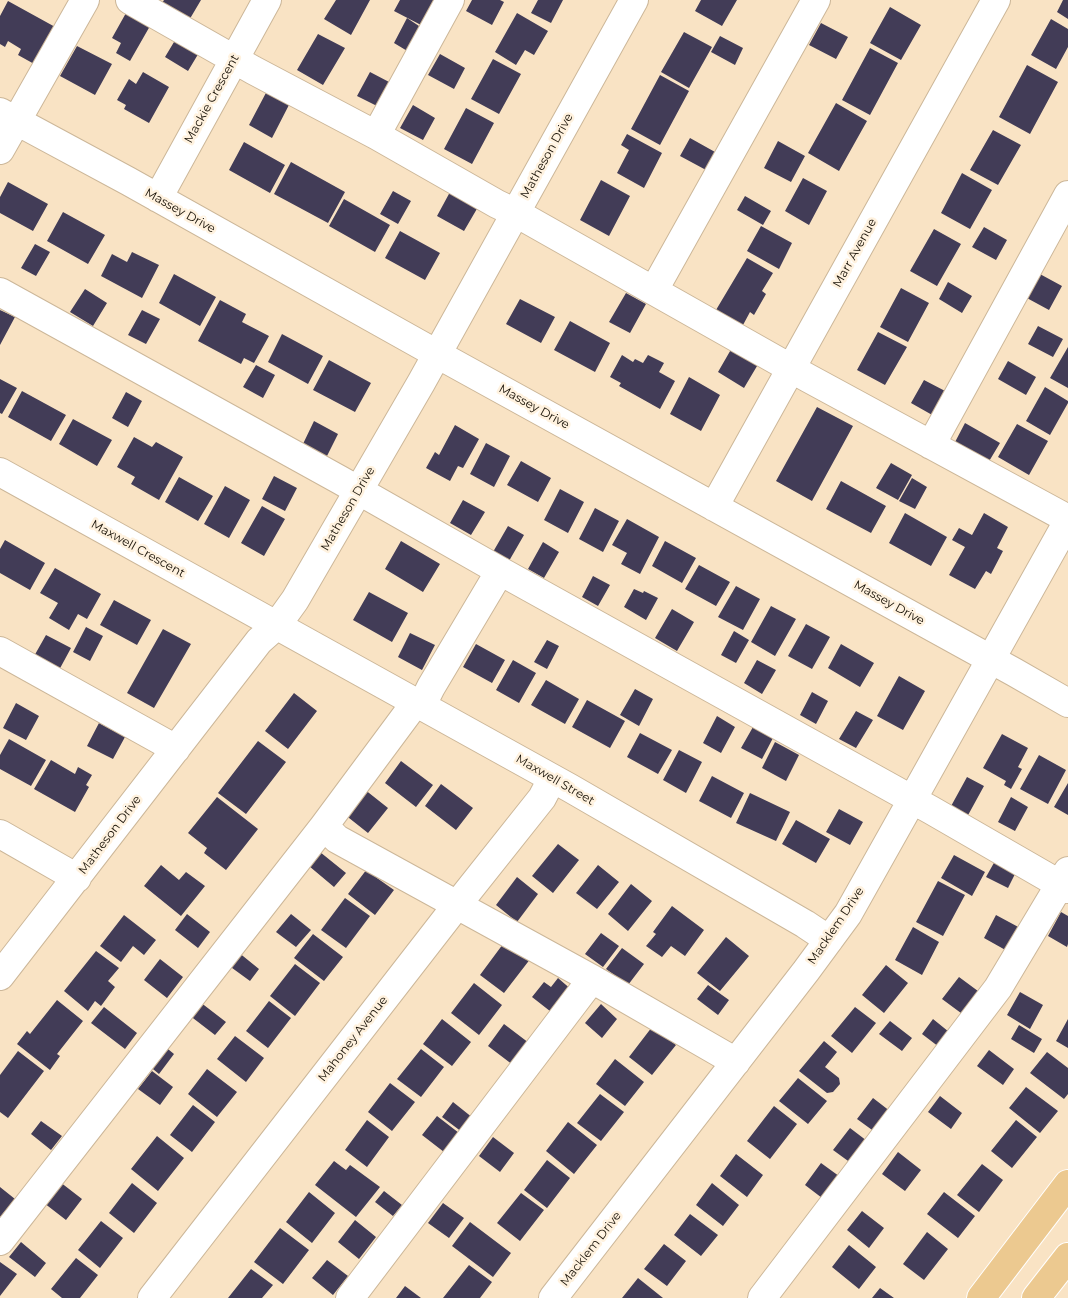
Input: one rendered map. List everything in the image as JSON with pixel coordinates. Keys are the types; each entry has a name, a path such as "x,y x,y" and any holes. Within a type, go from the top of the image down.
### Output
{"main road":[{"path":"981,1298 1068,1184"},
{"path":"1036,1298 1068,1257"}],"street":[{"path":"0,150 8,117 85,0"},
{"path":"130,0 1068,520"},
{"name":"Mackie Crescent","path":"158,198 267,0"},
{"path":"376,135 450,0"},
{"name":"Matheson Drive","path":"0,976 259,640 277,625 295,600 437,354 634,0"},
{"path":"654,290 816,0"},
{"name":"Marr Avenue","path":"714,507 996,0"},
{"name":"Massey Drive","path":"8,117 158,198 1068,703"},
{"path":"931,445 1068,195"},
{"path":"0,292 912,800 1065,882 998,988 762,1298"},
{"name":"Maxwell Crescent","path":"0,472 277,625"},
{"name":"Macklem Drive","path":"553,1298 848,914 1068,520"},
{"path":"0,1241 419,704 500,571"},
{"name":"Maxwell Street","path":"277,625 552,779 806,924 829,940"},
{"path":"0,652 176,749"},
{"name":"Mahoney Avenue","path":"152,1298 542,798 552,779"},
{"path":"324,826 337,839 592,979 736,1062"},
{"path":"0,834 77,878"},
{"path":"350,1298 592,979"}],"building":[{"path":"164,0 201,0 188,22 160,6"},
{"path":"336,0 370,0 351,35 324,19"},
{"path":"400,0 435,0 421,25 394,11"},
{"path":"472,0 500,0 504,2 492,25 466,11"},
{"path":"538,0 563,0 551,23 531,13"},
{"path":"701,0 737,0 722,26 695,11"},
{"path":"1063,0 1068,0 1068,19 1057,12"},
{"path":"8,1 57,28 36,65 18,55 21,49 8,41 5,47 0,44 0,16"},
{"path":"890,7 921,25 901,60 870,43"},
{"path":"126,13 150,26 130,61 116,53 121,43 112,38"},
{"path":"517,13 548,31 534,55 525,50 516,65 495,52"},
{"path":"407,18 422,28 409,52 394,43"},
{"path":"1051,19 1068,29 1068,47 1056,69 1031,55"},
{"path":"821,23 848,37 836,59 809,45"},
{"path":"684,32 712,47 689,88 661,72"},
{"path":"318,34 345,48 323,85 297,70"},
{"path":"720,36 743,48 735,65 711,52"},
{"path":"177,37 200,51 188,71 165,57"},
{"path":"77,46 112,64 95,95 60,76"},
{"path":"870,48 898,63 870,115 842,100"},
{"path":"440,54 465,68 454,89 428,75"},
{"path":"493,59 521,74 499,114 471,99"},
{"path":"1027,65 1058,82 1030,134 999,117"},
{"path":"143,72 169,87 149,123 124,109 126,105 117,100 129,79 136,84"},
{"path":"370,72 391,83 379,107 357,96"},
{"path":"660,75 689,91 660,145 631,129"},
{"path":"268,89 291,101 272,138 249,125"},
{"path":"836,103 867,121 839,171 808,153"},
{"path":"413,105 435,118 423,140 400,128"},
{"path":"466,108 494,123 472,164 444,149"},
{"path":"993,130 1021,145 998,185 970,170"},
{"path":"627,134 662,153 644,188 617,173 629,150 621,145"},
{"path":"690,138 715,152 706,170 680,156"},
{"path":"778,141 805,156 791,182 764,168"},
{"path":"244,142 285,165 270,193 229,170"},
{"path":"291,162 345,192 328,223 274,194"},
{"path":"962,173 992,190 970,229 941,213"},
{"path":"803,178 827,191 809,225 785,211"},
{"path":"601,180 630,196 609,236 580,220"},
{"path":"8,182 48,204 33,231 0,213 0,197"},
{"path":"393,191 411,201 398,224 380,214"},
{"path":"450,192 478,207 464,231 437,216"},
{"path":"745,196 771,211 763,225 737,210"},
{"path":"344,199 390,225 375,252 329,226"},
{"path":"63,212 105,235 88,264 47,241"},
{"path":"761,226 792,243 779,269 747,251"},
{"path":"984,227 1007,240 996,260 972,247"},
{"path":"934,229 961,244 937,286 910,271"},
{"path":"400,231 440,253 425,280 385,258"},
{"path":"35,244 50,252 36,276 21,268"},
{"path":"132,252 159,265 142,298 101,276 112,254 127,262"},
{"path":"747,258 773,273 762,291 766,294 754,315 750,312 743,325 716,310"},
{"path":"1038,273 1062,286 1049,310 1025,297"},
{"path":"174,274 216,297 200,326 159,303"},
{"path":"948,282 972,296 962,313 939,299"},
{"path":"901,288 929,303 908,342 880,327"},
{"path":"85,289 107,303 93,326 70,312"},
{"path":"626,293 646,304 630,333 609,322"},
{"path":"520,299 555,317 541,343 506,324"},
{"path":"220,300 246,314 242,322 269,336 254,363 244,358 241,364 198,341"},
{"path":"0,310 15,317 0,345"},
{"path":"142,310 160,319 146,344 128,335"},
{"path":"570,321 610,343 595,372 554,350"},
{"path":"1038,326 1063,339 1053,357 1028,344"},
{"path":"878,332 907,347 885,385 857,370"},
{"path":"282,334 323,356 308,384 268,362"},
{"path":"733,346 760,361 744,388 718,372"},
{"path":"1068,347 1068,388 1050,378"},
{"path":"622,355 633,362 635,359 643,363 648,355 664,363 659,372 675,381 660,409 619,386 621,383 610,377"},
{"path":"329,360 371,383 355,412 313,390"},
{"path":"1008,361 1036,377 1026,395 998,379"},
{"path":"256,365 275,375 263,398 243,387"},
{"path":"689,377 720,395 701,431 670,414"},
{"path":"0,379 17,388 2,414 0,413"},
{"path":"924,380 947,392 934,416 911,403"},
{"path":"1045,387 1068,401 1050,435 1026,421"},
{"path":"22,391 66,415 51,441 8,417"},
{"path":"126,392 142,401 128,427 112,418"},
{"path":"817,407 853,426 812,501 776,481"},
{"path":"73,419 112,440 97,466 59,444"},
{"path":"314,421 338,434 326,458 302,446"},
{"path":"965,423 1000,443 988,463 954,444"},
{"path":"1017,424 1048,441 1029,475 998,457"},
{"path":"455,425 479,439 463,468 458,466 450,481 426,468 435,452 439,455"},
{"path":"134,437 152,447 156,442 183,457 159,500 131,484 135,477 117,467"},
{"path":"486,443 510,456 494,487 470,474"},
{"path":"521,461 551,478 538,502 507,485"},
{"path":"891,463 912,475 898,500 876,488"},
{"path":"274,476 297,488 285,511 262,499"},
{"path":"179,477 213,496 198,521 165,502"},
{"path":"912,478 927,487 915,509 899,501"},
{"path":"841,481 886,506 871,533 826,509"},
{"path":"225,486 250,500 229,538 204,524"},
{"path":"560,489 584,502 568,533 544,520"},
{"path":"463,500 485,512 471,535 450,523"},
{"path":"262,506 285,519 264,556 241,543"},
{"path":"595,508 619,521 603,552 579,539"},
{"path":"905,513 947,537 931,566 889,543"},
{"path":"984,513 1008,527 997,548 1003,551 991,574 986,571 975,589 949,575 965,547 952,540 959,528 972,535"},
{"path":"627,519 659,537 640,574 621,564 627,553 612,545"},
{"path":"508,526 524,535 509,561 493,552"},
{"path":"5,540 45,563 30,590 0,573 0,549"},
{"path":"401,541 440,564 423,592 385,569"},
{"path":"665,541 696,558 682,583 652,566"},
{"path":"543,542 559,552 544,578 528,569"},
{"path":"699,565 730,582 716,606 685,589"},
{"path":"55,568 101,594 87,619 78,614 69,630 49,618 58,603 40,593"},
{"path":"593,576 610,585 598,606 582,597"},
{"path":"736,586 760,599 743,630 718,617"},
{"path":"634,589 643,593 644,591 658,598 646,620 624,607"},
{"path":"369,592 408,613 392,642 353,620"},
{"path":"114,600 151,620 137,645 100,625"},
{"path":"771,606 796,619 775,656 751,642"},
{"path":"672,609 694,622 677,651 655,638"},
{"path":"806,624 830,637 812,669 788,656"},
{"path":"86,627 103,636 90,661 73,652"},
{"path":"163,629 191,644 154,708 127,693"},
{"path":"734,631 749,640 736,663 721,655"},
{"path":"410,633 435,645 422,670 398,657"},
{"path":"46,635 71,648 58,672 33,658"},
{"path":"547,640 559,646 547,669 534,662"},
{"path":"476,644 505,660 492,683 463,667"},
{"path":"841,644 874,663 860,687 828,668"},
{"path":"513,660 536,673 519,703 496,690"},
{"path":"757,660 776,670 762,694 744,683"},
{"path":"899,676 925,691 903,730 877,716"},
{"path":"546,680 579,699 565,724 531,705"},
{"path":"635,689 653,699 639,726 620,715"},
{"path":"812,692 828,701 816,724 800,715"},
{"path":"294,693 317,711 288,749 265,731"},
{"path":"587,700 625,721 610,748 572,727"},
{"path":"16,703 39,716 26,740 3,728"},
{"path":"856,711 873,720 856,748 839,739"},
{"path":"717,716 735,727 721,753 703,743"},
{"path":"99,723 125,737 113,759 87,746"},
{"path":"753,727 773,738 762,759 741,748"},
{"path":"640,733 672,750 658,774 627,757"},
{"path":"1002,734 1028,748 1018,767 1022,769 1011,789 1004,785 1006,781 983,768"},
{"path":"9,739 46,760 31,786 0,769 0,755"},
{"path":"258,741 286,762 246,814 218,793"},
{"path":"775,742 799,755 786,781 762,768"},
{"path":"679,750 702,762 686,793 663,780"},
{"path":"1039,755 1066,770 1048,804 1020,789"},
{"path":"51,760 75,774 78,767 92,775 86,785 89,787 75,812 34,789"},
{"path":"401,761 433,785 416,807 385,783"},
{"path":"712,776 744,793 731,818 699,801"},
{"path":"967,777 984,786 967,817 950,808"},
{"path":"1068,783 1068,815 1054,807"},
{"path":"441,784 473,808 456,830 425,806"},
{"path":"364,789 388,808 368,833 344,814"},
{"path":"750,793 790,812 776,841 736,823"},
{"path":"217,797 258,829 226,870 204,853 207,848 188,833"},
{"path":"1011,797 1028,807 1015,831 998,822"},
{"path":"839,809 863,822 850,845 826,832"},
{"path":"796,820 830,839 816,863 782,844"},
{"path":"558,844 579,860 553,893 532,876"},
{"path":"320,852 346,873 334,887 309,866"},
{"path":"954,855 985,872 972,896 941,878"},
{"path":"995,861 1016,872 1008,888 986,877"},
{"path":"161,865 179,880 186,872 205,886 181,916 144,886"},
{"path":"370,865 380,873 377,878 394,890 375,915 348,894"},
{"path":"598,865 619,882 597,909 576,893"},
{"path":"517,877 538,894 517,922 496,905"},
{"path":"938,881 965,895 943,936 916,922"},
{"path":"631,884 652,901 628,931 608,914"},
{"path":"345,898 370,916 346,948 321,930"},
{"path":"672,906 704,930 685,956 671,946 662,957 646,946 656,934 653,932"},
{"path":"1061,912 1068,916 1067,947 1048,936"},
{"path":"187,914 210,932 198,948 175,930"},
{"path":"291,914 311,930 296,947 276,932"},
{"path":"124,915 156,940 144,955 133,946 121,962 100,946"},
{"path":"996,915 1022,929 1009,952 984,938"},
{"path":"913,927 939,942 922,975 895,960"},
{"path":"601,933 619,946 603,967 585,954"},
{"path":"313,934 343,957 324,981 294,958"},
{"path":"726,937 749,956 720,991 697,973"},
{"path":"503,944 531,958 504,993 480,975"},
{"path":"622,948 644,964 628,985 606,969"},
{"path":"96,951 119,968 108,981 115,987 101,1006 95,1001 88,1011 64,991"},
{"path":"238,952 259,969 250,981 228,965"},
{"path":"160,959 183,977 167,998 144,980"},
{"path":"295,964 320,983 295,1016 270,996"},
{"path":"886,965 908,983 884,1013 862,995"},
{"path":"959,977 982,994 965,1016 942,999"},
{"path":"558,978 573,991 555,1015 532,997 544,982 551,987"},
{"path":"474,983 502,1005 479,1035 451,1013"},
{"path":"708,985 729,1000 718,1015 697,999"},
{"path":"1020,992 1043,1005 1030,1029 1007,1015"},
{"path":"57,1000 83,1021 57,1054 60,1056 50,1070 17,1044 27,1031 30,1034"},
{"path":"269,1001 291,1018 268,1048 246,1031"},
{"path":"200,1002 226,1022 215,1035 189,1015"},
{"path":"601,1004 617,1019 602,1038 585,1023"},
{"path":"104,1007 137,1033 125,1049 91,1023"},
{"path":"855,1007 876,1023 852,1053 831,1036"},
{"path":"442,1019 471,1042 452,1066 423,1044"},
{"path":"933,1019 954,1036 943,1050 922,1034"},
{"path":"1068,1019 1068,1048 1056,1041"},
{"path":"890,1021 912,1038 902,1051 879,1034"},
{"path":"504,1024 529,1043 513,1065 488,1046"},
{"path":"1019,1025 1042,1039 1034,1053 1011,1039"},
{"path":"652,1027 676,1045 652,1075 629,1057"},
{"path":"235,1036 264,1058 246,1082 217,1059"},
{"path":"824,1041 837,1052 825,1067 839,1078 840,1084 833,1092 827,1093 799,1071"},
{"path":"163,1045 174,1054 159,1074 148,1065"},
{"path":"421,1049 444,1067 421,1097 397,1079"},
{"path":"989,1050 1014,1069 1003,1085 977,1066"},
{"path":"18,1051 44,1071 8,1118 0,1112 0,1075"},
{"path":"1047,1052 1068,1068 1068,1094 1064,1099 1030,1073"},
{"path":"615,1059 644,1082 625,1106 596,1084"},
{"path":"207,1069 237,1092 217,1117 188,1094"},
{"path":"152,1071 173,1087 160,1105 138,1089"},
{"path":"798,1078 827,1101 808,1124 779,1101"},
{"path":"390,1083 415,1102 392,1131 368,1112"},
{"path":"1026,1087 1058,1111 1040,1133 1009,1108"},
{"path":"600,1094 624,1112 601,1141 577,1123"},
{"path":"940,1096 962,1113 951,1129 928,1112"},
{"path":"873,1098 895,1115 879,1135 857,1119"},
{"path":"453,1102 473,1118 462,1132 442,1117"},
{"path":"193,1105 215,1122 192,1152 170,1135"},
{"path":"774,1106 797,1124 770,1159 747,1141"},
{"path":"437,1116 459,1133 444,1152 422,1135"},
{"path":"367,1120 389,1137 367,1167 345,1150"},
{"path":"1016,1120 1037,1137 1012,1168 991,1151"},
{"path":"41,1121 62,1136 51,1150 31,1134"},
{"path":"568,1122 597,1145 574,1174 546,1151"},
{"path":"850,1128 871,1144 855,1166 833,1150"},
{"path":"157,1136 184,1158 158,1191 131,1169"},
{"path":"493,1137 514,1153 500,1172 479,1156"},
{"path":"898,1152 921,1170 905,1191 882,1174"},
{"path":"736,1154 763,1175 747,1197 720,1176"},
{"path":"547,1160 570,1178 547,1208 524,1190"},
{"path":"334,1161 346,1170 350,1165 380,1187 356,1217 315,1185"},
{"path":"821,1163 843,1179 826,1201 805,1185"},
{"path":"982,1164 1003,1180 979,1212 957,1195"},
{"path":"60,1182 82,1199 66,1220 44,1203"},
{"path":"132,1183 157,1203 134,1233 109,1213"},
{"path":"712,1183 739,1205 723,1226 696,1205"},
{"path":"0,1187 15,1199 0,1217"},
{"path":"384,1191 402,1205 393,1216 375,1202"},
{"path":"309,1192 335,1213 312,1243 286,1222"},
{"path":"944,1192 975,1216 958,1238 927,1214"},
{"path":"521,1193 544,1210 520,1241 497,1223"},
{"path":"443,1203 464,1218 449,1238 428,1223"},
{"path":"862,1211 884,1228 869,1248 847,1230"},
{"path":"690,1214 718,1235 701,1256 674,1235"},
{"path":"355,1220 376,1237 359,1259 338,1242"},
{"path":"101,1221 123,1238 100,1268 78,1250"},
{"path":"470,1222 511,1253 493,1277 452,1246"},
{"path":"280,1228 309,1250 283,1284 254,1262"},
{"path":"927,1232 948,1249 924,1280 903,1264"},
{"path":"21,1242 46,1263 35,1277 9,1257"},
{"path":"664,1244 686,1261 667,1286 644,1269"},
{"path":"849,1245 876,1267 859,1289 832,1267"},
{"path":"76,1258 98,1275 80,1298 62,1298 51,1289"},
{"path":"327,1260 348,1276 333,1295 312,1278"},
{"path":"0,1262 17,1274 0,1296"},
{"path":"469,1265 492,1282 480,1298 443,1298"},
{"path":"251,1269 273,1285 262,1298 228,1298"},
{"path":"638,1278 663,1298 622,1298"},
{"path":"405,1286 421,1298 396,1298"},
{"path":"880,1288 894,1298 872,1298"}]}
